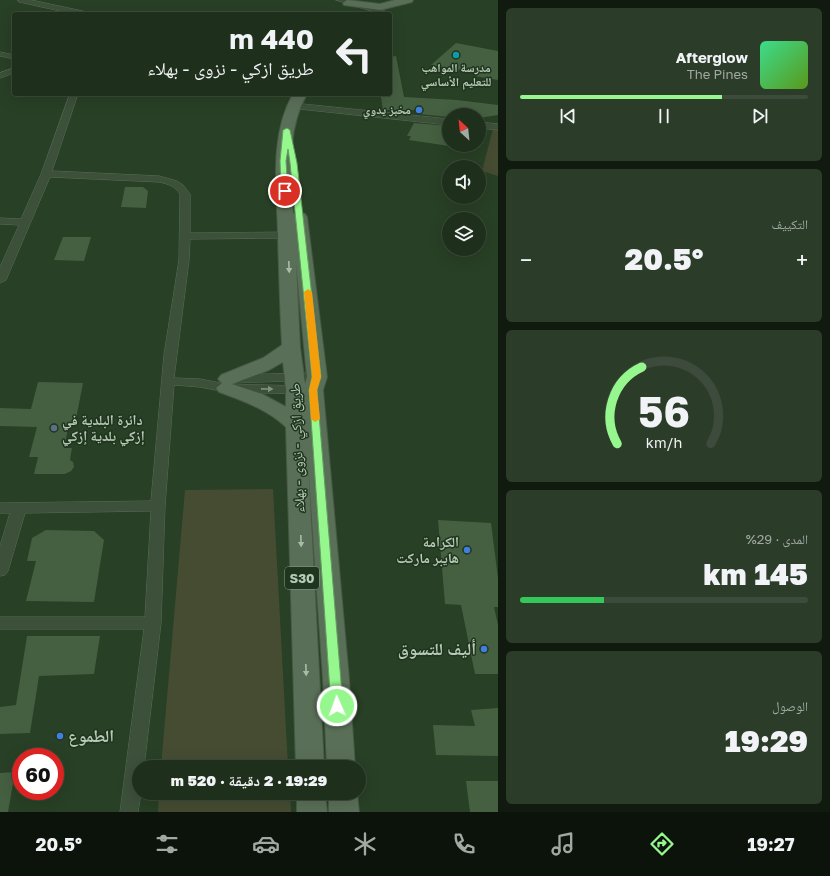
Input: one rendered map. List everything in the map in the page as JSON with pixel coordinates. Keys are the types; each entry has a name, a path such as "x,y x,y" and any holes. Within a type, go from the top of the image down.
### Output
{"main road":[{"path":"344,2 380,7 409,0"},
{"path":"389,12 409,0"},
{"path":"344,2 359,8 363,12"},
{"name":"طريق ازكي - نزوى - بهلاء","path":"299,96 293,106 287,130 294,163 291,347 305,384 296,426 310,760"},
{"name":"طريق ازكي - نزوى - بهلاء","path":"294,236 305,384 336,679 341,760"},
{"path":"227,384 282,356 291,347"},
{"path":"227,384 277,409 296,426"},
{"path":"311,800 312,812"},
{"path":"343,800 344,812"}],"street":[{"path":"22,0 75,12"},
{"path":"344,2 379,12"},
{"path":"0,54 12,57"},
{"path":"0,76 12,71"},
{"path":"0,280 46,174 73,96"},
{"path":"293,106 442,121"},
{"path":"486,126 498,127"},
{"path":"46,174 142,177 172,182 181,187 184,194 184,260 170,356 158,506 153,623 129,812"},
{"path":"0,221 24,222"},
{"path":"184,236 294,236"},
{"path":"168,381 227,384 305,384"},
{"path":"0,508 158,506"},
{"path":"0,572 19,508"},
{"path":"0,623 153,623"}],"green space":[{"path":"493,129 498,130 498,176 486,172 485,160"},
{"path":"273,489 288,760 162,760 185,490"},
{"path":"159,800 290,800 291,812 158,812"}],"building":[{"name":"مدرسة المواهب للتعليم الأساسي","path":"456,43 498,51 498,80 475,76 478,73 431,65"},
{"path":"396,56 404,97 457,100 498,105 498,115 486,117 486,108 442,108 442,116 419,114 422,110 383,110 381,97 392,96 392,57"},
{"path":"414,123 442,125 442,145 409,140 411,136 407,136"},
{"path":"125,187 143,187 148,191 146,208 121,207"},
{"path":"63,237 91,237 84,261 54,260"},
{"name":"دائرة البلدية في إزكي بلدية إزكي","path":"38,382 83,383 75,424 69,424 64,448 72,448 70,460 73,462 74,467 71,471 65,474 34,474 38,457 29,457 37,427 0,426 0,408 31,409"},
{"name":"الكرامة هايبر ماركت","path":"438,520 491,523 498,578 498,607 494,607 498,625 498,674 475,674 461,605 445,604"},
{"path":"46,530 94,531 104,540 94,602 26,601 36,561 27,561 32,538"},
{"path":"27,636 100,636 94,674 39,676 30,733 0,734 0,707 16,705"},
{"path":"498,708 498,756 436,755 433,725 475,726 471,710"},
{"path":"12,772 12,789 8,812 0,812 0,773"},
{"path":"466,781 498,781 498,812 470,812"}],"slow traffic":[{"path":"308,292 317,377 313,390 315,419"}],"place":[{"name":"مدرسة المواهب للتعليم الأساسي","path":"456,55"},
{"name":"مخبز يدوي","path":"419,110"},
{"name":"دائرة البلدية في إزكي بلدية إزكي","path":"54,428"},
{"name":"الكرامة هايبر ماركت","path":"467,550"},
{"name":"أليف للتسوق","path":"484,649"},
{"name":"الطموع","path":"60,736"}],"route":[{"path":"285,191 283,161 287,130 294,163 317,377 313,390 337,706"}]}
